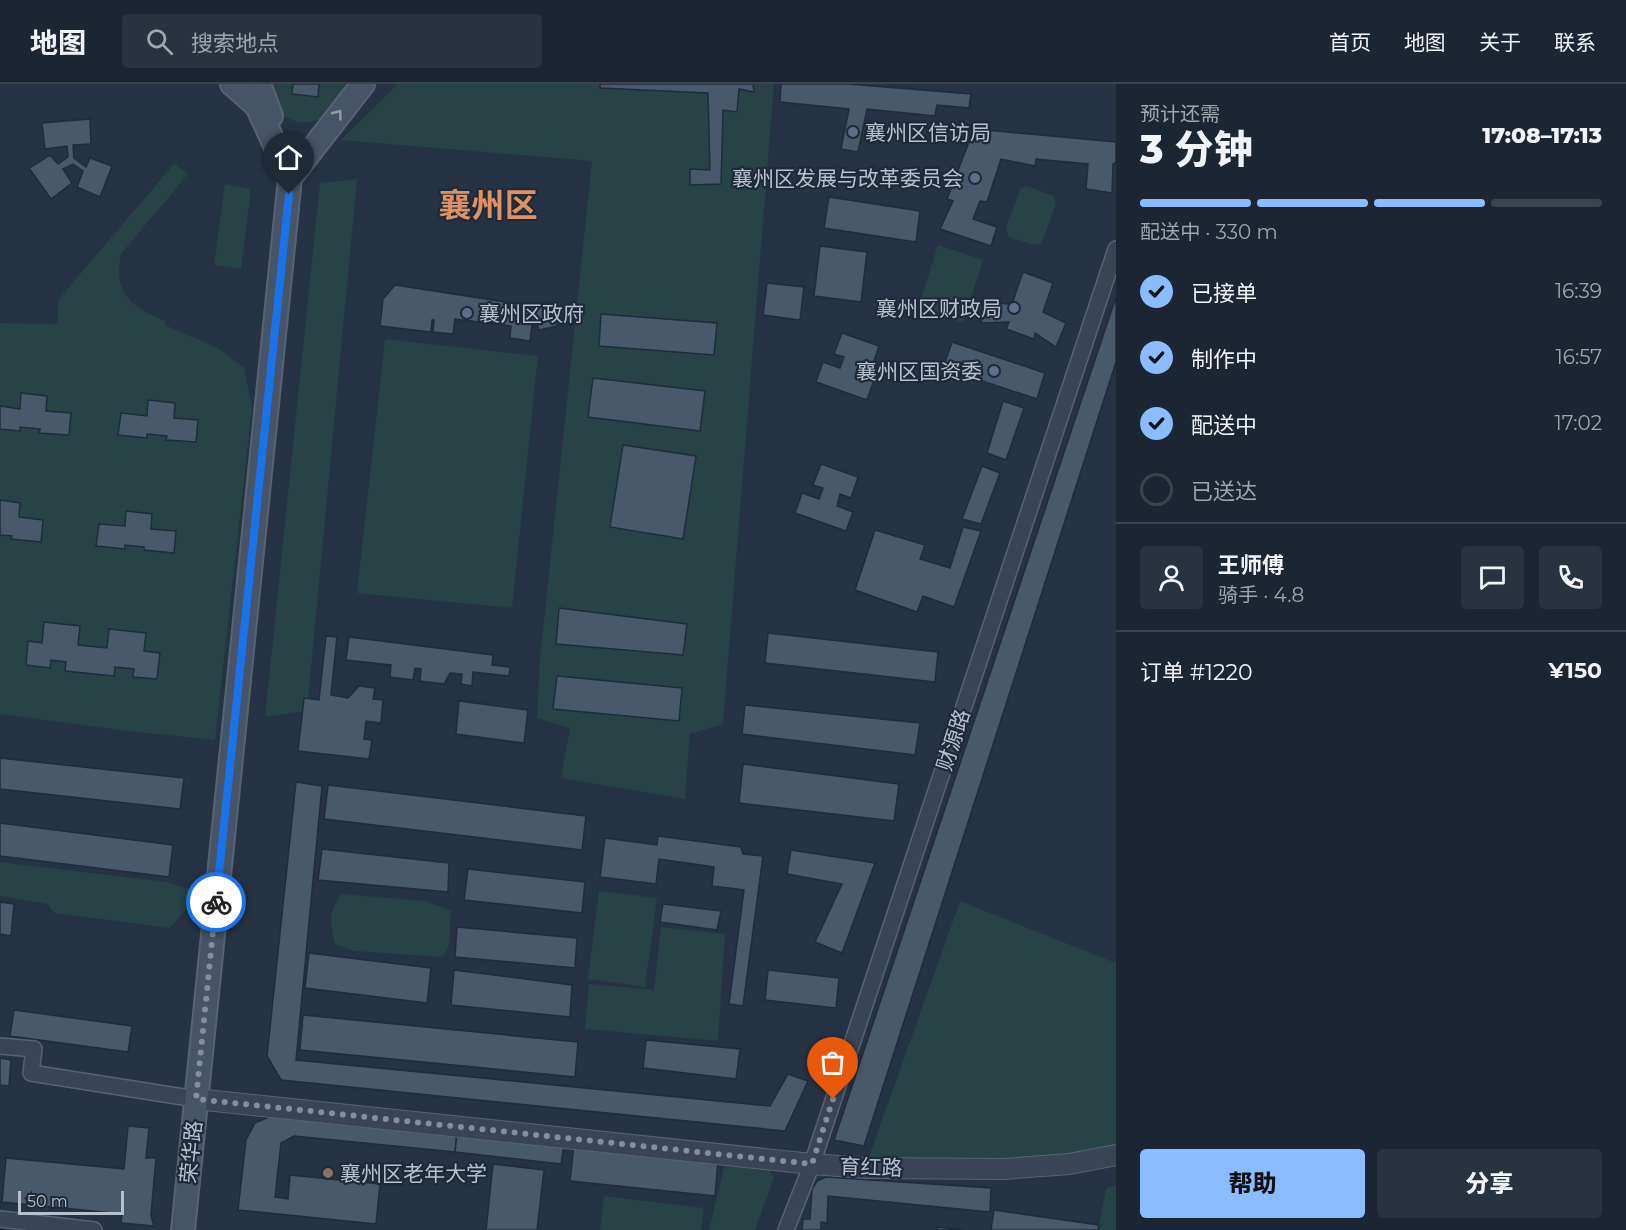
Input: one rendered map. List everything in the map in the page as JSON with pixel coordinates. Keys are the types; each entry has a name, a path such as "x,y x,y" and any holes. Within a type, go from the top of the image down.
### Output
{"main road":[{"path":"232,84 257,91 290,178"},
{"path":"290,178 363,84"},
{"name":"荣华路","path":"183,1230 290,178"}],"street":[{"name":"财源路","path":"786,1230 812,1164 1116,249"},
{"path":"0,1046 34,1048 32,1073 196,1099"},
{"name":"育红路","path":"196,1099 812,1164 876,1168 1004,1169 1069,1164 1116,1155"},
{"path":"0,1219 94,1230"}],"green space":[{"path":"267,84 345,84 336,107 324,118 299,122 282,114"},
{"path":"398,84 774,84 723,724 690,734 685,799 561,778 570,728 537,718 540,659 592,161 341,140"},
{"path":"174,164 188,174 121,254 119,268 122,289 134,304 165,321 165,325 218,348 244,367 252,408 215,740 0,714 0,323 58,324 58,300"},
{"path":"357,179 307,711 265,717 320,183"},
{"path":"225,184 251,189 241,269 214,265"},
{"path":"1026,186 1054,196 1056,203 1042,243 1034,245 1009,237 1006,227 1020,190"},
{"path":"938,245 983,260 963,323 918,308"},
{"path":"385,339 538,356 512,608 357,593"},
{"path":"0,862 167,882 190,890 185,911 170,928 54,913 48,904 0,896"},
{"path":"599,891 657,898 645,987 588,979"},
{"path":"341,894 426,901 451,911 449,944 443,957 354,951 335,944 331,918 334,906"},
{"path":"960,901 1116,963 1116,1155 865,1168"},
{"path":"661,927 725,934 718,1041 585,1029 589,984 654,990"},
{"path":"728,1163 769,1169 774,1178 755,1230 709,1230 724,1167"},
{"path":"1116,1185 1116,1230 1098,1230 1106,1189"},
{"path":"604,1196 704,1208 701,1230 600,1230"}],"building":[{"path":"293,84 319,84 318,97 292,94"},
{"path":"600,84 753,84 754,92 739,89 737,112 723,110 721,184 690,185 690,169 710,170 708,93 600,88"},
{"name":"襄州区信访局","path":"781,84 848,84 971,94 969,108 937,105 935,116 867,109 858,152 841,149 849,109 780,102"},
{"path":"90,119 91,144 73,145 74,158 86,167 90,158 112,166 100,197 77,187 83,171 73,164 63,169 72,183 51,199 29,168 50,155 58,164 68,157 67,146 45,149 42,123"},
{"name":"襄州区发展与改革委员会","path":"974,129 1116,142 1112,193 1086,189 1088,164 1036,159 1035,166 1001,159 987,202 980,201 973,219 997,227 991,246 940,229 953,201 947,199"},
{"path":"829,197 920,211 916,242 824,228"},
{"path":"820,246 867,252 861,302 814,296"},
{"name":"襄州区财政局","path":"1023,272 1053,283 1043,312 1066,323 1056,347 1035,333 1034,339 1006,329 1009,322 981,323 986,303 1012,304"},
{"path":"767,283 804,287 800,320 763,315"},
{"name":"襄州区政府","path":"395,285 532,306 551,302 557,326 539,330 537,324 532,326 530,341 510,338 511,326 455,319 453,334 433,332 434,320 432,320 431,332 380,326 383,299"},
{"path":"1116,297 1116,362 864,1146 834,1140"},
{"path":"601,314 717,323 714,355 599,346"},
{"path":"842,333 879,346 872,367 862,363 858,375 874,380 867,400 816,382 823,362 840,368 844,357 834,354"},
{"name":"襄州区国资委","path":"952,342 1045,373 1037,399 943,368"},
{"path":"593,378 705,391 700,431 588,417"},
{"path":"21,393 47,396 46,411 71,413 69,435 39,433 40,429 20,427 20,431 0,429 0,406 20,409"},
{"path":"148,400 175,403 174,418 198,420 196,442 166,440 167,436 147,434 147,438 118,435 121,413 147,416"},
{"path":"1003,401 1024,408 1006,460 987,453"},
{"path":"623,445 696,456 683,539 610,527"},
{"path":"821,464 858,477 851,498 840,494 837,506 853,512 846,531 795,513 802,493 819,499 823,488 813,485"},
{"path":"982,466 1000,473 981,524 962,519"},
{"path":"0,500 20,503 19,517 43,520 41,542 11,539 12,536 0,535"},
{"path":"126,511 152,514 151,529 176,531 174,553 144,550 144,547 125,545 125,549 96,546 99,524 125,526"},
{"path":"963,527 981,531 954,607 923,596 917,612 855,590 875,530 925,545 920,559 950,568"},
{"path":"559,608 687,624 683,655 556,644"},
{"path":"44,622 80,626 78,645 107,648 109,629 146,633 144,651 160,653 157,679 133,677 134,669 115,667 114,676 65,671 66,662 51,660 50,668 26,665 28,641 42,643"},
{"path":"768,633 938,652 935,682 765,663"},
{"path":"326,636 337,637 331,695 348,698 359,686 375,688 373,699 383,700 381,723 366,721 364,739 372,740 369,759 298,751 304,698 319,700"},
{"path":"349,637 493,655 492,665 510,667 509,676 473,672 472,686 461,684 462,674 450,673 444,684 420,681 421,669 415,668 413,680 390,677 391,665 346,660"},
{"path":"557,676 682,688 679,721 553,709"},
{"path":"459,701 528,710 524,743 456,734"},
{"path":"745,705 920,723 915,755 742,734"},
{"path":"0,758 184,778 180,809 0,789"},
{"path":"743,764 899,784 894,821 739,803"},
{"path":"296,782 322,786 296,1060 770,1106 788,1074 808,1081 785,1131 281,1080 267,1056"},
{"path":"328,785 586,816 582,850 324,819"},
{"path":"0,823 173,845 169,877 0,856"},
{"path":"658,836 741,847 743,854 763,856 743,1006 729,1004 744,890 712,886 714,867 659,859 656,884 600,877 605,838 657,845"},
{"path":"322,849 449,863 448,892 318,880"},
{"path":"791,850 875,863 842,953 815,942 842,884 787,874"},
{"path":"468,869 585,882 582,913 464,900"},
{"path":"0,902 14,904 11,936 0,934"},
{"path":"663,904 721,911 717,930 660,922"},
{"path":"457,927 577,938 575,968 455,957"},
{"path":"309,953 431,968 427,1003 305,988"},
{"path":"454,970 572,985 570,1017 451,1005"},
{"path":"768,970 839,978 836,1008 765,1000"},
{"path":"14,1010 132,1026 128,1052 10,1036"},
{"path":"303,1015 578,1042 575,1077 300,1050"},
{"path":"646,1040 740,1049 736,1079 643,1068"},
{"path":"0,1058 11,1060 9,1086 0,1085"},
{"path":"273,1115 457,1133 455,1152 294,1136 281,1143 275,1197 288,1199 290,1175 380,1184 376,1224 238,1210 246,1140 255,1123"},
{"path":"128,1126 149,1128 146,1158 156,1158 151,1215 154,1226 121,1223 122,1214 2,1202 6,1158 124,1169"},
{"path":"457,1133 564,1144 561,1164 455,1152"},
{"path":"574,1145 718,1160 715,1196 570,1181"},
{"path":"493,1164 544,1170 537,1230 486,1230"},
{"path":"826,1177 991,1188 990,1212 828,1196 827,1223 821,1222 821,1230 802,1230 803,1219 810,1219 812,1189 817,1181"},
{"path":"994,1210 1099,1225 1098,1230 991,1230"},
{"path":"938,1227 964,1230 937,1230"}],"way so far":[{"path":"216,902 196,1099 812,1164 833,1099"}],"place":[{"name":"襄州区信访局","path":"853,132"},
{"name":"襄州区发展与改革委员会","path":"975,178"},
{"name":"襄州区财政局","path":"1014,308"},
{"name":"襄州区政府","path":"467,313"},
{"name":"襄州区国资委","path":"994,371"},
{"name":"襄州区老年大学","path":"328,1173"}],"district":[{"name":"襄州区","path":"488,205"}],"route":[{"path":"216,902 289,194"}]}
